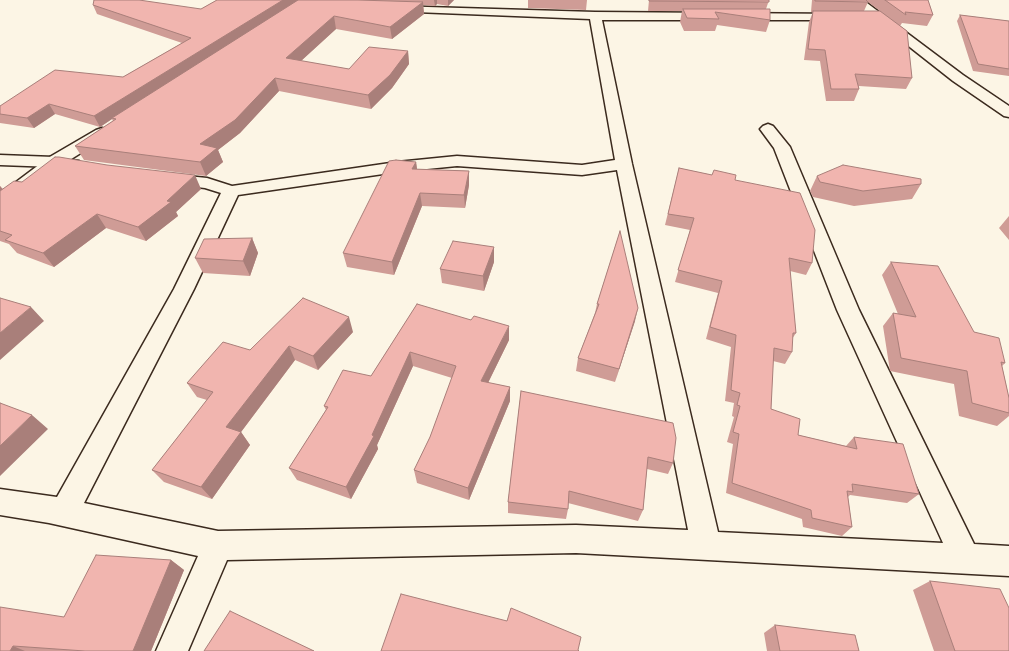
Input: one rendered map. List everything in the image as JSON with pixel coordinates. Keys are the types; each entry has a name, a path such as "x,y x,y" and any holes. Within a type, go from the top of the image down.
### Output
{"street":[{"path":"856,0 958,78 1009,113"},
{"path":"381,9 595,16 877,16"},
{"path":"595,16 624,164 706,545"},
{"path":"0,203 54,162 113,126"},
{"path":"768,129 782,147 848,310 966,559"},
{"path":"0,160 54,162 92,168"},
{"path":"146,176 207,183 231,191 389,168 457,161 582,170 624,164"},
{"path":"64,512 184,289 231,191"},
{"path":"0,502 64,512 218,546 576,539 1009,561"},
{"path":"172,651 218,546"}],"building":[{"path":"94,0 139,0 201,9 217,0 283,0 94,116 49,104 27,118 0,114 0,106 55,70 123,77 191,38 93,5"},
{"path":"298,0 423,2 390,27 334,16 286,58 349,69 369,47 408,51 390,75 368,95 275,78 235,120 200,144 217,148 200,162 75,146 116,119 112,118"},
{"path":"769,0 769,2 649,1"},
{"path":"866,0 868,2 815,1"},
{"path":"885,0 928,0 933,15 905,12 906,15"},
{"path":"683,9 770,9 770,20 715,12 719,19 687,18"},
{"path":"813,11 880,11 907,31 912,78 855,74 859,89 831,89 825,50 808,49"},
{"path":"960,15 1009,21 1009,69 978,64"},
{"path":"55,157 107,165 195,175 167,201 171,202 138,227 97,214 43,253 5,240 12,235 0,231 0,191 14,181 22,182"},
{"path":"396,160 416,162 412,169 469,171 464,195 420,193 392,262 343,253 389,161"},
{"path":"843,165 921,179 921,184 863,191 820,182 817,176"},
{"path":"679,168 712,175 714,170 736,175 735,180 800,193 815,230 812,263 789,258 796,333 793,333 792,352 774,348 771,409 800,419 798,435 857,449 854,437 903,444 919,494 852,484 853,492 847,491 852,527 812,518 811,510 732,483 739,434 733,432 740,406 737,405 740,393 731,390 736,335 710,327 722,281 678,270 694,218 668,214"},
{"path":"620,231 638,308 619,369 578,358 599,304 597,304"},
{"path":"252,238 243,261 195,258 204,239"},
{"path":"453,241 494,247 483,276 440,269"},
{"path":"891,262 938,266 974,332 999,338 1005,363 1001,362 1009,398 1009,413 972,403 967,371 901,358 893,313 916,317"},
{"path":"0,298 31,307 0,333"},
{"path":"303,298 349,317 313,356 289,346 226,427 241,432 201,487 152,470 213,392 187,383 223,342 250,350"},
{"path":"417,304 471,320 474,316 509,326 481,381 510,387 468,488 414,470 430,437 456,366 410,352 372,435 374,436 346,487 289,468 328,407 324,406 343,370 371,376"},
{"path":"521,391 673,423 676,438 673,463 648,457 643,510 569,491 568,509 508,502"},
{"path":"0,403 32,415 0,446"},
{"path":"96,555 171,560 133,651 85,651 13,646 10,651 0,651 0,607 64,617"},
{"path":"930,581 1000,589 1009,608 1009,651 955,651"},
{"path":"401,594 507,621 511,608 581,637 579,651 381,651"},
{"path":"230,611 314,651 204,651"},
{"path":"775,625 855,635 859,651 780,651"}]}
